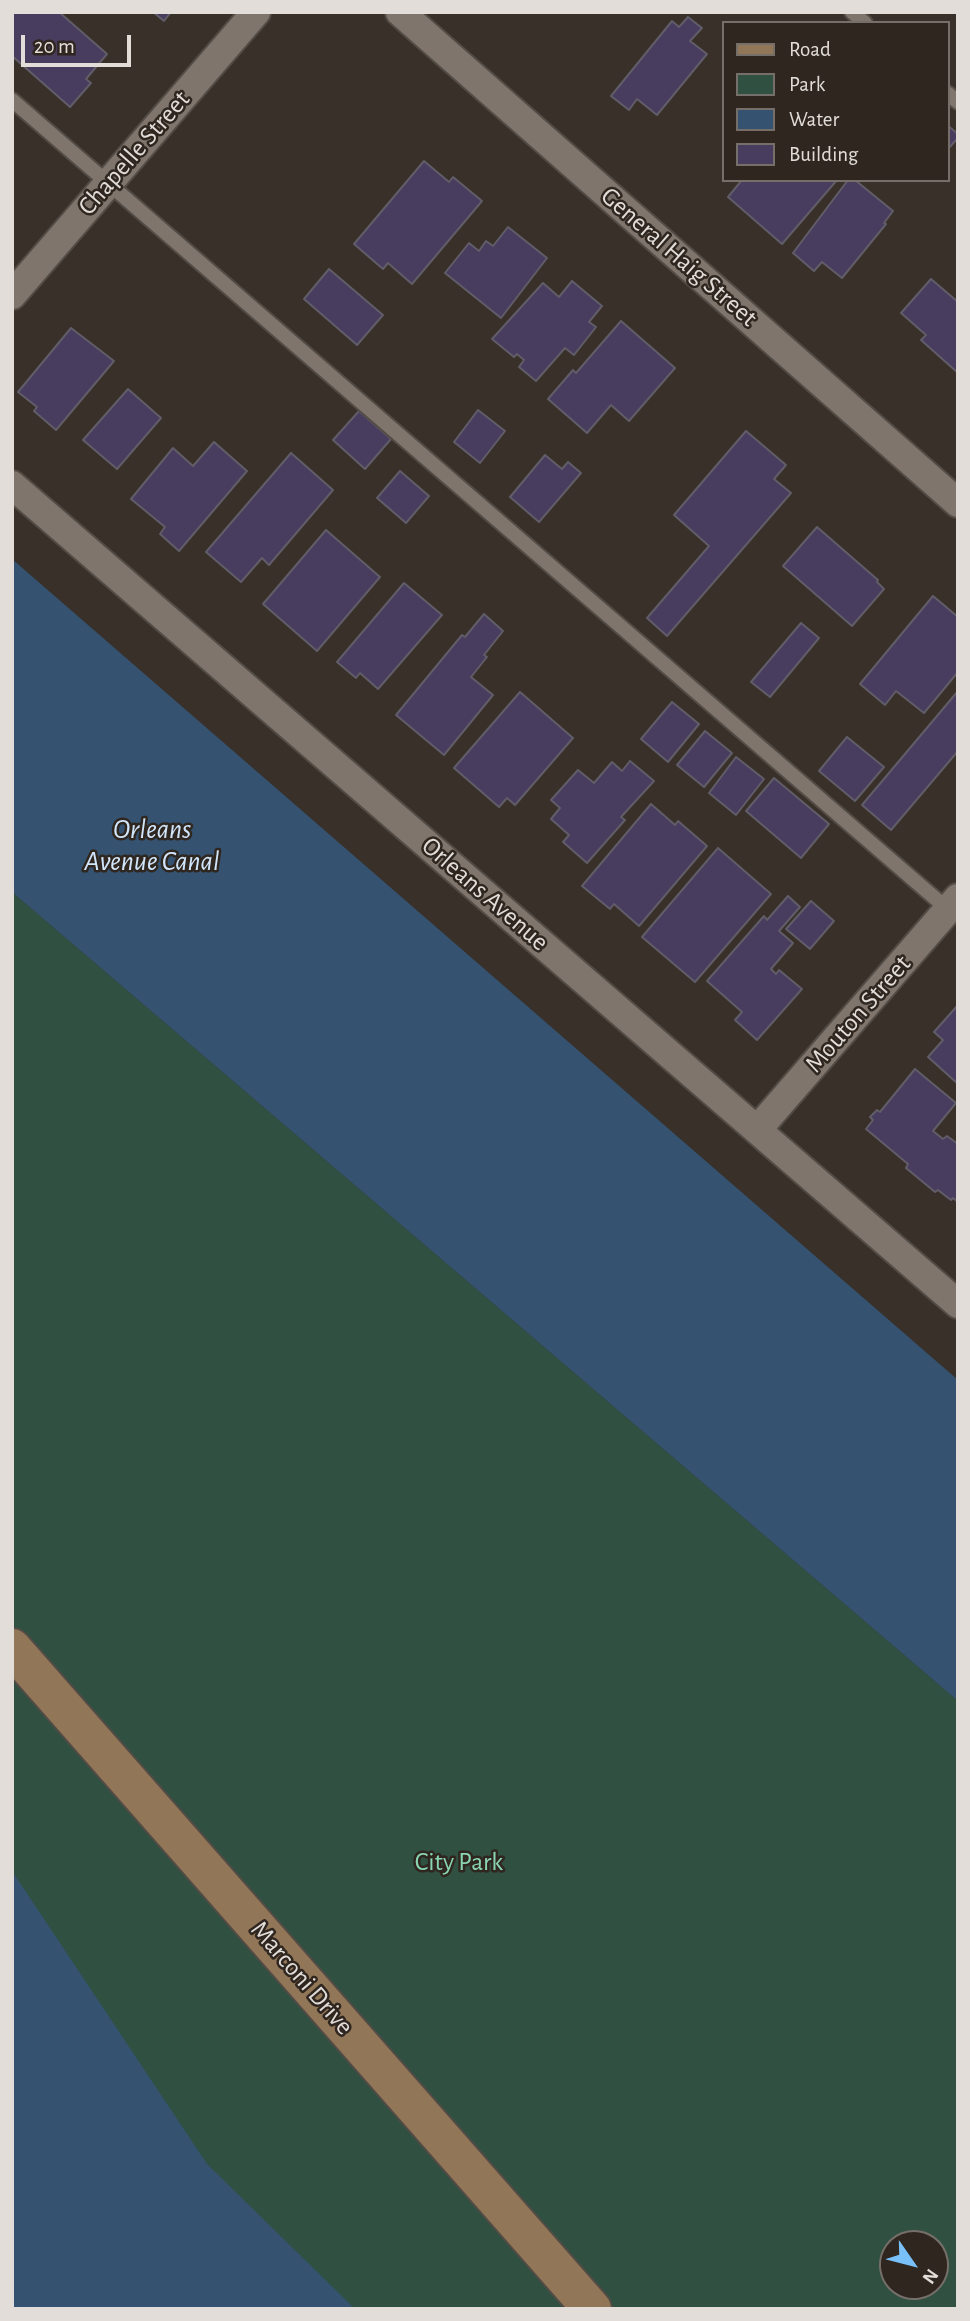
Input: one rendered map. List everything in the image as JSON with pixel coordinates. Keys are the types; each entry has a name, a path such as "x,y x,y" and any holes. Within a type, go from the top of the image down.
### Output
{"street":[{"name":"Chapelle Street","path":"12,295 256,12"},
{"name":"General Haig Street","path":"400,12 958,503"},
{"name":"Orleans Avenue","path":"12,485 958,1304"},
{"name":"Mouton Street","path":"757,1130 954,908"},
{"name":"Marconi Drive","path":"12,1648 592,2309"}],"lane":[{"path":"12,100 954,908"}],"green space":[{"name":"City Park","path":"12,892 958,1701 958,2309 12,2309"}],"water":[{"name":"Orleans Avenue Canal","path":"12,559 958,1380 958,1701 12,892"},
{"path":"12,1871 207,2164 355,2309 12,2309"}],"building":[{"path":"12,12 59,12 107,54 86,79 91,83 70,107 12,56"},
{"path":"153,12 171,12 164,21"},
{"path":"688,17 702,28 690,41 707,54 657,115 637,99 629,110 611,96 672,21 679,27"},
{"path":"949,127 958,134 958,138 949,148"},
{"path":"424,161 449,182 453,177 482,201 412,284 388,263 383,269 354,244"},
{"path":"740,182 835,182 782,244 728,197"},
{"path":"846,182 857,182 893,211 884,223 886,224 842,278 822,262 814,271 793,253"},
{"path":"508,227 547,258 501,318 445,273 469,243 479,251 486,241 493,246"},
{"path":"329,269 383,315 357,345 304,299"},
{"path":"931,279 958,302 958,373 921,340 926,335 901,313"},
{"path":"572,281 602,306 589,322 596,327 574,355 565,348 536,381 519,367 524,360 517,354 514,357 492,339 543,283 559,297"},
{"path":"621,321 675,368 629,421 611,405 587,433 548,399 573,370 576,373"},
{"path":"71,328 114,361 56,430 34,411 37,407 18,392"},
{"path":"128,389 161,418 117,469 83,440"},
{"path":"478,410 505,431 480,463 454,442"},
{"path":"359,411 391,439 365,469 333,440"},
{"path":"746,431 786,465 774,479 791,493 667,636 647,618 709,546 674,515"},
{"path":"214,442 247,471 179,551 160,534 165,527 131,499 173,448 193,466"},
{"path":"291,453 333,490 269,565 262,558 241,582 206,552"},
{"path":"545,455 562,469 568,462 581,473 539,522 510,497"},
{"path":"400,471 429,496 406,523 377,498"},
{"path":"817,527 878,580 884,589 852,626 783,566"},
{"path":"326,530 380,577 317,651 263,604"},
{"path":"404,583 442,615 378,689 360,673 356,678 337,662"},
{"path":"933,596 958,617 958,672 924,713 896,691 885,705 860,684"},
{"path":"484,614 503,631 471,677 493,695 444,755 396,715 462,635 465,637"},
{"path":"801,623 819,638 770,697 751,682"},
{"path":"958,691 958,751 891,830 862,805"},
{"path":"520,692 573,738 515,805 507,798 499,807 454,768"},
{"path":"672,702 699,724 668,762 641,739"},
{"path":"705,731 732,753 704,787 677,765"},
{"path":"847,737 884,767 855,801 819,771"},
{"path":"736,757 764,779 736,815 709,793"},
{"path":"630,761 654,781 621,817 625,820 587,863 563,842 569,835 551,819 560,808 551,800 578,770 594,783 612,762 622,771"},
{"path":"774,778 829,824 801,858 746,811"},
{"path":"651,804 675,825 678,821 707,846 639,926 614,904 610,909 582,886"},
{"path":"718,848 771,894 695,982 642,937"},
{"path":"788,896 800,907 779,931 793,943 771,969 776,974 779,970 802,989 757,1040 735,1020 742,1012 707,981 764,916 767,920"},
{"path":"811,901 834,921 810,949 786,929"},
{"path":"958,1005 958,1084 928,1057 943,1040 934,1032"},
{"path":"915,1069 956,1103 933,1131 943,1139 947,1136 958,1144 958,1202 938,1190 935,1192 906,1168 908,1164 866,1129 873,1120 870,1117 877,1110 880,1112"}]}
